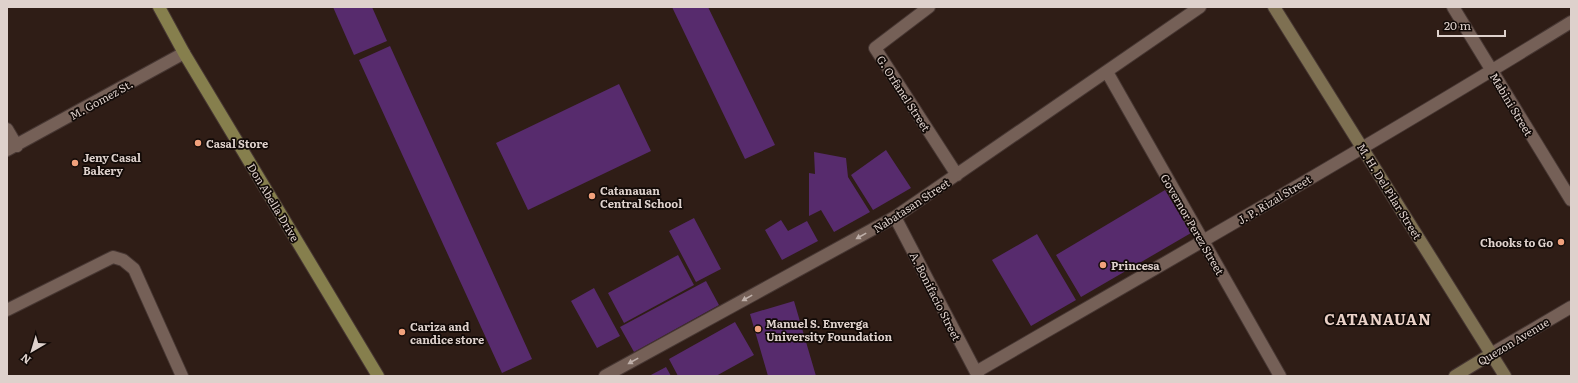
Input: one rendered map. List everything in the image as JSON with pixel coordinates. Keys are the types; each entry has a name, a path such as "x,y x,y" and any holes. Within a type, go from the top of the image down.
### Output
{"main road":[{"name":"Don Abella Drive","path":"159,7 184,53 378,376"}],"street":[{"name":"G. Orfanel Street","path":"929,7 875,48 957,175"},
{"name":"Nabatasan Street","path":"605,376 895,217 1200,7"},
{"name":"M. H. Del Pilar Street","path":"1274,7 1505,376"},
{"name":"Mabini Street","path":"1453,7 1571,200"},
{"name":"J. P. Rizal Street","path":"977,374 1492,71 1571,22"},
{"name":"M. Gomez St.","path":"12,148 184,53"},
{"name":"Governor Perez Street","path":"1107,72 1280,376"},
{"path":"7,129 12,148"},
{"name":"A. Bonifacio Street","path":"895,217 977,374"},
{"path":"7,310 113,257 123,260 134,269 182,376"},
{"name":"Quezon Avenue","path":"1455,376 1571,307"}],"building":[{"path":"333,7 372,7 387,41 354,55"},
{"path":"672,7 708,7 775,145 745,159"},
{"path":"390,46 532,359 502,373 359,60"},
{"path":"619,84 651,151 528,210 496,143"},
{"path":"886,150 911,188 873,210 851,175"},
{"path":"814,152 846,158 848,177 870,212 834,232 821,210 809,216 809,173 815,174"},
{"path":"1165,190 1191,233 1081,297 1056,255"},
{"path":"694,218 721,269 696,282 669,231"},
{"path":"781,220 788,231 807,221 818,241 782,260 765,230"},
{"path":"1037,234 1076,300 1031,326 992,260"},
{"path":"678,255 694,285 624,323 608,293"},
{"path":"706,281 719,305 634,352 620,327"},
{"path":"594,288 620,336 597,348 571,301"},
{"path":"794,301 816,376 768,376 750,314"},
{"path":"735,322 754,355 716,376 678,376 669,359"},
{"path":"666,367 671,376 649,376"}],"place":[{"name":"Casal Store","path":"198,143"},
{"name":"Jeny Casal Bakery","path":"75,163"},
{"name":"Catanauan Central School","path":"592,196"},
{"name":"Chooks to Go","path":"1561,242"},
{"name":"Princesa","path":"1103,265"},
{"name":"Manuel S. Enverga University Foundation","path":"758,329"},
{"name":"Cariza and candice store","path":"402,332"}],"district":[{"name":"CATANAUAN","path":"1378,318"}]}
